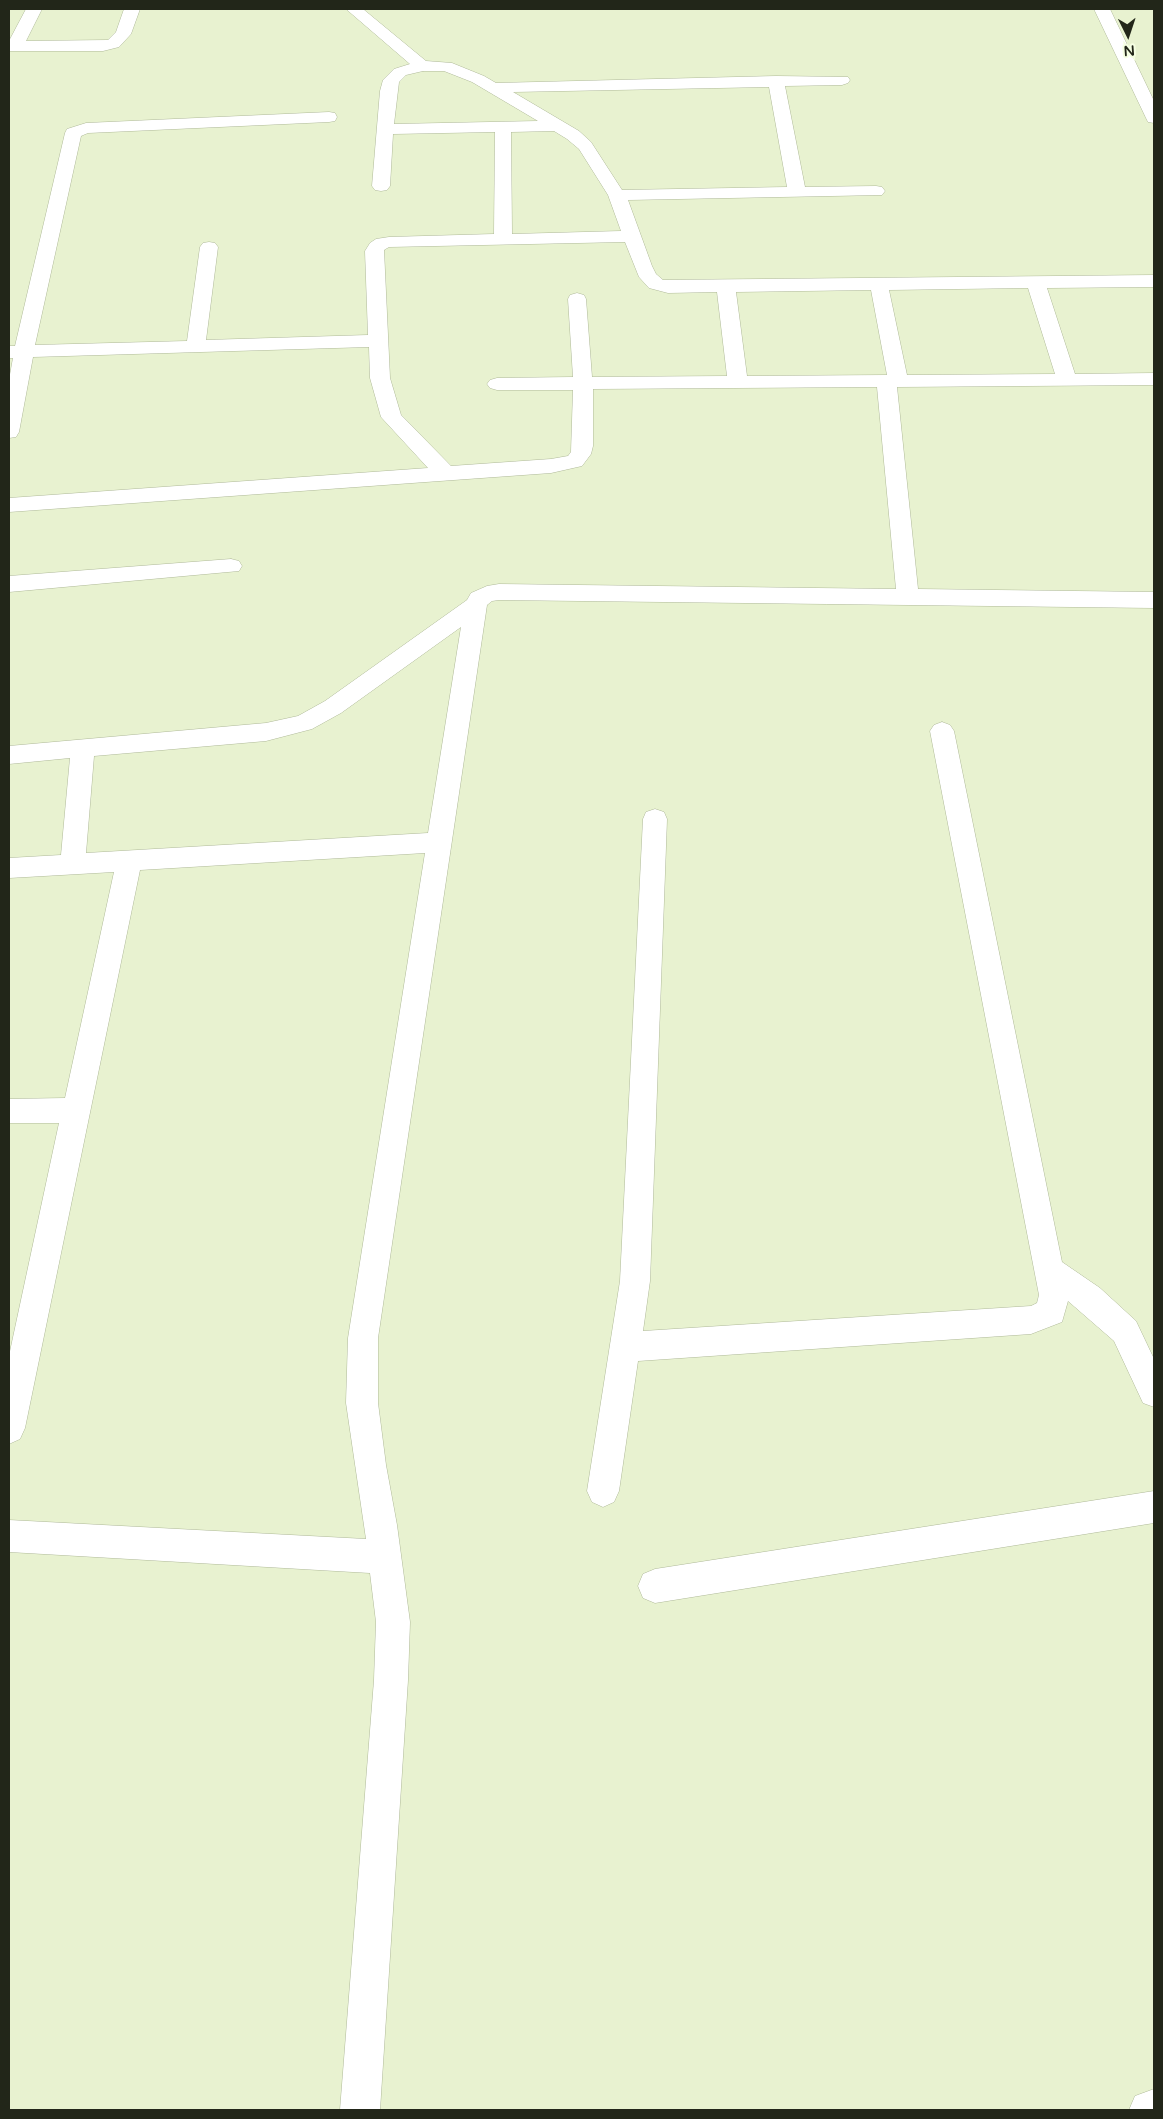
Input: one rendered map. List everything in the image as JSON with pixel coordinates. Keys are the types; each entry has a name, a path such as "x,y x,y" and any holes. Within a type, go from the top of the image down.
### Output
{"street":[{"path":"34,9 13,46 102,46 113,44 123,34 132,9"},
{"path":"354,9 422,66"},
{"path":"1102,9 1154,118"},
{"path":"381,186 391,80 400,72 422,66 446,66 461,71 493,88 573,135 585,146 617,195 648,278 656,284 668,287 1154,281"},
{"path":"493,88 842,80"},
{"path":"776,81 796,192"},
{"path":"1137,82 1154,83"},
{"path":"9,432 16,351 74,133 86,128 329,117"},
{"path":"386,129 558,126"},
{"path":"503,127 503,239"},
{"path":"617,195 876,190"},
{"path":"444,472 392,417 380,378 374,252 376,247 382,243 389,242 632,236"},
{"path":"196,346 209,248"},
{"path":"1036,283 1067,380"},
{"path":"879,284 892,381 908,597"},
{"path":"726,286 738,382"},
{"path":"9,505 444,472 551,466 575,461 581,454 583,446 584,382 577,299"},
{"path":"16,351 378,341"},
{"path":"498,384 1154,379"},
{"path":"9,584 231,566"},
{"path":"360,2110 391,1680 393,1622 362,1403 363,1338 476,604 479,598 487,594 499,592 1154,600"},
{"path":"9,755 266,732 304,723 332,707 476,604"},
{"path":"625,1347 1032,1320 1050,1312 1054,1295 1050,1271 942,731"},
{"path":"73,863 82,749"},
{"path":"603,1491 635,1280 655,818"},
{"path":"9,868 439,842"},
{"path":"9,1428 130,860"},
{"path":"9,1111 76,1110"},
{"path":"1050,1271 1089,1298 1125,1331 1154,1392"},
{"path":"655,1586 1154,1507"},
{"path":"9,1536 385,1557"},
{"path":"1148,2110 1154,2109"}]}
